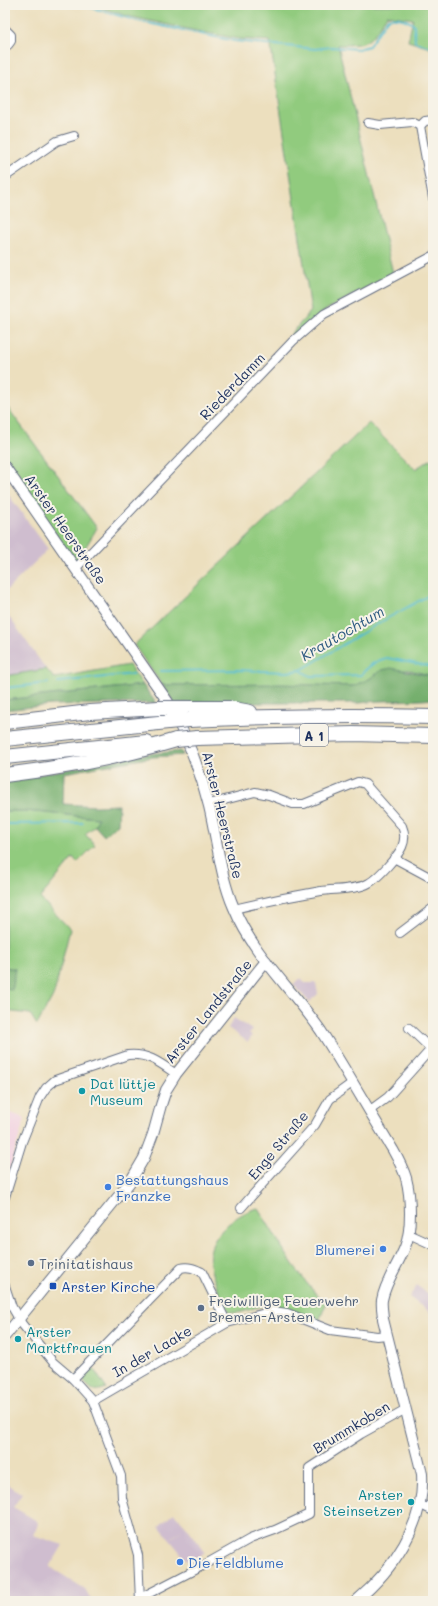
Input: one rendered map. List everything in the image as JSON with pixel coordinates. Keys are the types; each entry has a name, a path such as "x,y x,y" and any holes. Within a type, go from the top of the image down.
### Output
{"highway":[{"path":"5,722 90,712 159,708 186,714"},
{"name":"A 1","path":"5,739 168,722 186,714 433,717"},
{"name":"A 1","path":"5,758 132,743 197,738 353,734 433,736"},
{"path":"5,775 99,760 176,740"}],"street":[{"path":"5,45 8,45 11,41 11,35 6,30"},
{"path":"420,126 425,121 433,120"},
{"path":"368,123 380,125 412,122 420,126"},
{"path":"420,126 433,198"},
{"path":"5,177 57,141 74,136"},
{"name":"Riederdamm","path":"76,568 293,341 324,314 433,256"},
{"name":"Arster Heerstraße","path":"5,467 168,702 183,728 194,754 208,804 228,892 234,909 250,939 321,1032 400,1163 406,1178 409,1201 409,1234 381,1302 383,1319 422,1474 423,1490 429,1506 408,1536 388,1569 356,1601"},
{"path":"208,804 255,792 269,795 293,804 304,804 358,782 365,784 402,826 404,832 402,848 369,884 315,892 234,909"},
{"path":"394,858 433,879"},
{"path":"400,933 433,908"},
{"name":"Arster Landstraße","path":"5,1336 130,1182 144,1158 166,1090 176,1074 266,961"},
{"path":"369,1111 388,1098 432,1049 409,1028"},
{"path":"5,1193 22,1142 40,1097 46,1088 55,1080 128,1055 137,1054 144,1055 176,1074"},
{"name":"Enge Straße","path":"241,1208 315,1125 330,1099 352,1083"},
{"path":"409,1234 433,1245"},
{"path":"72,1379 181,1268 191,1268 202,1272 227,1323"},
{"path":"5,1286 12,1307 19,1320 53,1362 93,1401 121,1476 122,1498 138,1555 140,1600"},
{"name":"In der Laake","path":"93,1401 227,1323 272,1311 287,1313 330,1330 377,1336 387,1335"},
{"name":"Brummkoben","path":"140,1600 250,1539 275,1530 309,1514 309,1468 361,1434 406,1409"}],"shaded area":[{"path":"5,490 48,549 5,592"},
{"path":"5,611 46,669 5,676"},
{"path":"301,979 305,983 316,983 318,994 309,1002 293,984"},
{"path":"234,1018 252,1030 249,1034 252,1036 248,1042 228,1028"},
{"path":"5,1111 25,1118 8,1173 5,1177"},
{"path":"417,1286 433,1297 433,1310 431,1313 409,1297"},
{"path":"5,1482 22,1494 13,1507 37,1521 38,1524 33,1535 63,1545 50,1567 85,1589 92,1601 5,1601"},
{"path":"174,1513 187,1527 205,1552 189,1563 170,1540 183,1529 170,1539 159,1526"}],"green space":[{"path":"93,5 433,5 433,49 408,41 413,19 387,15 375,33 367,41 358,44 338,45 393,273 324,311 295,337 291,334 311,311 270,41 239,39 197,31 127,16"},
{"path":"5,404 97,528 76,563 5,461"},
{"path":"369,423 415,469 433,458 433,676 410,670 382,670 369,679 353,686 162,685 134,645"},
{"path":"129,665 143,685 5,700 5,676 46,669 54,678"},
{"path":"391,668 433,676 433,699 360,703 174,703 162,685 280,684 353,686 369,679 382,670"},
{"path":"143,685 156,703 51,705 5,710 5,700"},
{"path":"181,751 183,755 153,757 64,773 63,804 96,806 119,805 118,824 104,836 95,826 98,818 25,811 5,811 5,781 147,754"},
{"path":"5,811 25,811 99,818 95,826 85,834 95,845 77,863 73,858 40,898 70,929 54,994 37,1025 30,1014 5,1011 5,987 7,988 13,977 15,969 5,967"},
{"path":"5,967 15,969 12,990 5,987"},
{"path":"258,1208 297,1270 326,1304 319,1321 292,1311 272,1306 260,1306 238,1313 229,1312 211,1270 210,1254 212,1245 217,1236 232,1221 249,1211"},
{"path":"91,1365 106,1388 92,1390 83,1379"}],"waterway":[{"path":"82,5 138,21 235,41 315,49 331,47 358,49 369,46 388,18 398,18 408,21 414,25 415,42 433,48"},
{"name":"Krautochtum","path":"160,671 238,670 287,672 301,670 379,623 433,593"},
{"path":"300,670 310,676 361,675 372,664 387,658 433,667"},
{"name":"Krautochtum","path":"58,682 134,674"},
{"name":"Krautochtum","path":"5,688 48,683"},
{"path":"5,824 83,823"}],"place":[{"name":"Dat lüttje Museum","path":"82,1091"},
{"name":"Bestattungshaus Franzke","path":"108,1187"},
{"name":"Blumerei","path":"383,1249"},
{"name":"Trinitatishaus","path":"31,1263"},
{"name":"Arster Kirche","path":"53,1286"},
{"name":"Freiwillige Feuerwehr Bremen-Arsten","path":"201,1308"},
{"name":"Arster Marktfrauen","path":"18,1339"},
{"name":"Arster Steinsetzer","path":"411,1502"},
{"name":"Die Feldblume","path":"180,1562"}]}
